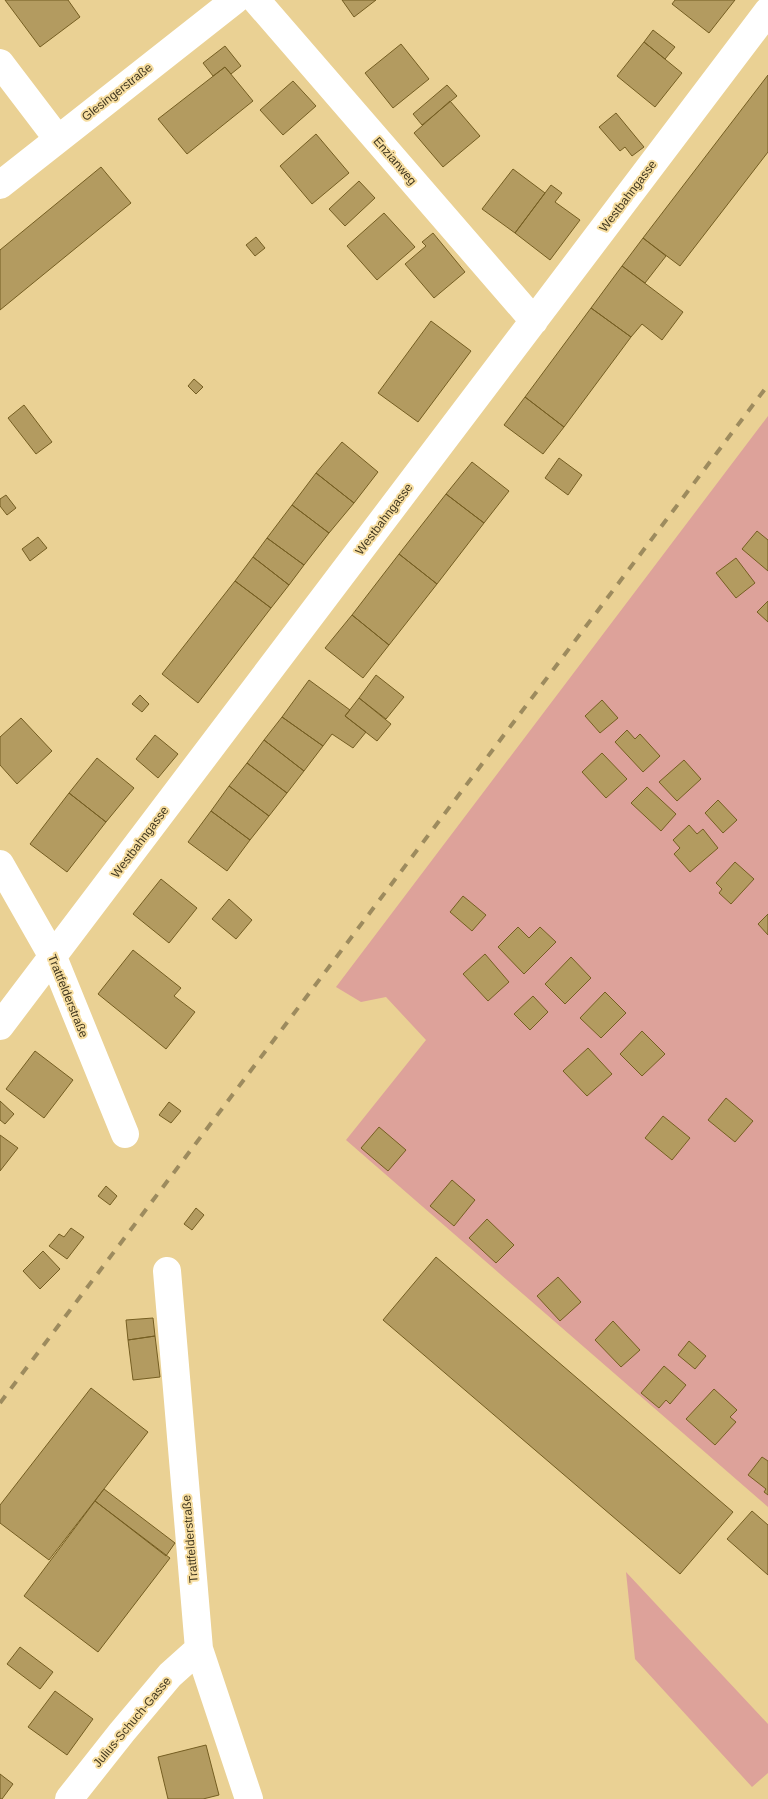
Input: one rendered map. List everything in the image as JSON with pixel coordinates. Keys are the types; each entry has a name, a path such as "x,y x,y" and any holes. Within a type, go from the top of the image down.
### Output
{"street":[{"name":"Glesingerstraße","path":"0,185 235,0"},
{"name":"Enzianweg","path":"256,0 534,321"},
{"name":"Westbahngasse","path":"0,1026 768,11"},
{"path":"0,63 58,138"},
{"name":"Trattfelderstraße","path":"0,864 53,957 125,1134"},
{"name":"Trattfelderstraße","path":"167,1271 199,1649 249,1799"},
{"name":"Julius-Schuch-Gasse","path":"69,1799 170,1675 199,1649"}],"shaded area":[{"path":"768,416 768,1507 346,1140 426,1040 386,997 361,1002 336,987"},
{"path":"626,1572 768,1724 768,1773 752,1787 635,1659"}],"building":[{"path":"5,0 68,0 80,17 40,47"},
{"path":"342,0 376,0 354,17"},
{"path":"675,0 735,0 709,33 672,4"},
{"path":"653,30 675,47 665,59 644,42"},
{"path":"644,42 682,73 655,107 617,76"},
{"path":"401,44 429,79 393,108 365,73"},
{"path":"225,46 241,66 231,74 225,67 213,76 203,63"},
{"path":"225,67 253,101 187,154 158,119"},
{"path":"768,75 768,152 680,266 643,238"},
{"path":"293,81 316,106 283,135 260,110"},
{"path":"447,85 457,96 422,125 413,114"},
{"path":"450,101 480,136 443,167 414,133"},
{"path":"616,113 644,147 632,156 625,147 620,151 599,127"},
{"path":"316,134 349,173 312,204 280,166"},
{"path":"101,167 131,203 0,310 0,250"},
{"path":"513,169 545,193 515,233 482,209"},
{"path":"359,181 375,198 345,226 329,209"},
{"path":"551,185 562,193 555,202 580,220 550,260 515,233"},
{"path":"384,213 415,247 377,280 347,246"},
{"path":"433,233 465,272 434,298 405,264 426,246 422,242"},
{"path":"256,237 265,248 255,256 246,245"},
{"path":"643,238 666,256 645,283 622,266"},
{"path":"622,266 683,312 662,340 642,324 631,337 591,308"},
{"path":"591,308 631,337 564,427 525,397"},
{"path":"431,321 471,351 418,422 378,393"},
{"path":"194,379 203,387 196,394 188,386"},
{"path":"525,397 564,427 543,454 504,425"},
{"path":"24,405 52,442 36,454 8,418"},
{"path":"342,442 378,472 354,503 316,473"},
{"path":"559,458 582,475 568,495 545,478"},
{"path":"472,462 509,491 484,523 446,494"},
{"path":"316,473 354,503 329,533 292,505"},
{"path":"446,494 484,523 437,584 399,554"},
{"path":"6,495 16,508 7,515 0,506 0,499"},
{"path":"292,505 329,533 304,565 267,538"},
{"path":"757,531 768,540 768,571 742,549"},
{"path":"38,537 47,548 30,561 22,549"},
{"path":"267,538 304,565 289,585 253,557"},
{"path":"399,554 437,584 389,645 352,615"},
{"path":"253,557 289,585 271,608 235,581"},
{"path":"736,558 755,583 736,598 716,573"},
{"path":"235,581 271,608 198,703 162,674"},
{"path":"768,601 768,622 757,612"},
{"path":"352,615 389,645 363,678 325,648"},
{"path":"376,675 404,697 386,719 359,698"},
{"path":"309,680 350,710 345,716 366,732 353,748 332,734 323,746 282,717"},
{"path":"140,695 149,704 142,712 132,704"},
{"path":"359,698 391,724 377,741 345,716"},
{"path":"602,700 618,718 600,733 585,716"},
{"path":"282,717 323,746 304,771 264,740"},
{"path":"21,718 52,751 17,784 0,765 0,737"},
{"path":"627,730 635,739 640,734 660,756 643,772 615,742"},
{"path":"155,735 178,754 158,778 136,759"},
{"path":"264,740 304,771 287,793 247,763"},
{"path":"602,753 627,779 606,798 582,772"},
{"path":"97,758 134,788 106,822 69,793"},
{"path":"684,760 701,779 677,801 659,782"},
{"path":"247,763 287,793 269,816 229,786"},
{"path":"229,786 269,816 250,840 211,811"},
{"path":"647,787 676,814 661,831 631,803"},
{"path":"69,793 106,822 67,872 30,844"},
{"path":"718,800 737,820 723,833 705,813"},
{"path":"211,811 250,840 227,871 188,842"},
{"path":"689,825 697,834 703,829 718,848 690,872 674,854 680,848 673,840"},
{"path":"735,862 754,879 731,904 719,893 722,889 716,883"},
{"path":"161,879 197,908 169,943 133,914"},
{"path":"463,896 486,915 472,931 450,912"},
{"path":"229,899 252,920 236,939 212,919"},
{"path":"768,914 768,935 758,924"},
{"path":"518,927 529,938 540,927 556,942 524,974 498,947"},
{"path":"133,950 181,988 174,996 195,1012 166,1049 98,994"},
{"path":"485,954 509,982 488,1001 463,974"},
{"path":"571,957 591,978 565,1004 545,984"},
{"path":"605,992 626,1013 601,1038 580,1018"},
{"path":"533,996 548,1012 530,1030 514,1014"},
{"path":"642,1031 665,1054 642,1076 620,1054"},
{"path":"588,1048 612,1074 587,1096 563,1071"},
{"path":"35,1051 73,1080 44,1118 6,1089"},
{"path":"726,1098 753,1121 735,1142 708,1120"},
{"path":"0,1101 14,1114 5,1124 0,1120"},
{"path":"169,1102 181,1111 171,1123 159,1115"},
{"path":"663,1116 690,1138 672,1160 645,1138"},
{"path":"379,1127 406,1150 388,1171 361,1148"},
{"path":"0,1135 18,1148 0,1171"},
{"path":"452,1180 475,1200 454,1226 430,1206"},
{"path":"106,1186 117,1196 110,1205 98,1196"},
{"path":"196,1208 204,1215 192,1230 184,1224"},
{"path":"487,1219 514,1245 496,1263 469,1238"},
{"path":"71,1228 84,1237 67,1259 49,1246 59,1234 64,1237"},
{"path":"43,1251 60,1269 40,1289 23,1271"},
{"path":"436,1257 733,1512 680,1574 383,1320"},
{"path":"558,1277 581,1302 560,1321 537,1296"},
{"path":"153,1318 155,1336 128,1340 126,1320"},
{"path":"613,1321 640,1350 621,1367 595,1340"},
{"path":"155,1336 160,1377 133,1380 128,1340"},
{"path":"689,1341 706,1356 695,1369 678,1355"},
{"path":"664,1366 686,1385 670,1404 666,1400 659,1408 641,1393"},
{"path":"91,1388 148,1432 49,1560 0,1523 0,1505"},
{"path":"714,1389 737,1410 730,1417 736,1422 715,1445 686,1419"},
{"path":"762,1457 768,1461 768,1495 764,1492 766,1489 748,1475"},
{"path":"104,1489 175,1543 166,1556 95,1501"},
{"path":"95,1501 170,1558 98,1652 24,1596"},
{"path":"752,1511 768,1525 768,1575 727,1539"},
{"path":"20,1647 53,1672 40,1689 7,1664"},
{"path":"55,1691 93,1719 67,1755 28,1727"},
{"path":"206,1745 219,1795 203,1799 168,1799 158,1757"},
{"path":"0,1774 13,1784 2,1799 0,1799"}],"railway":[{"path":"0,1403 768,385"}]}
